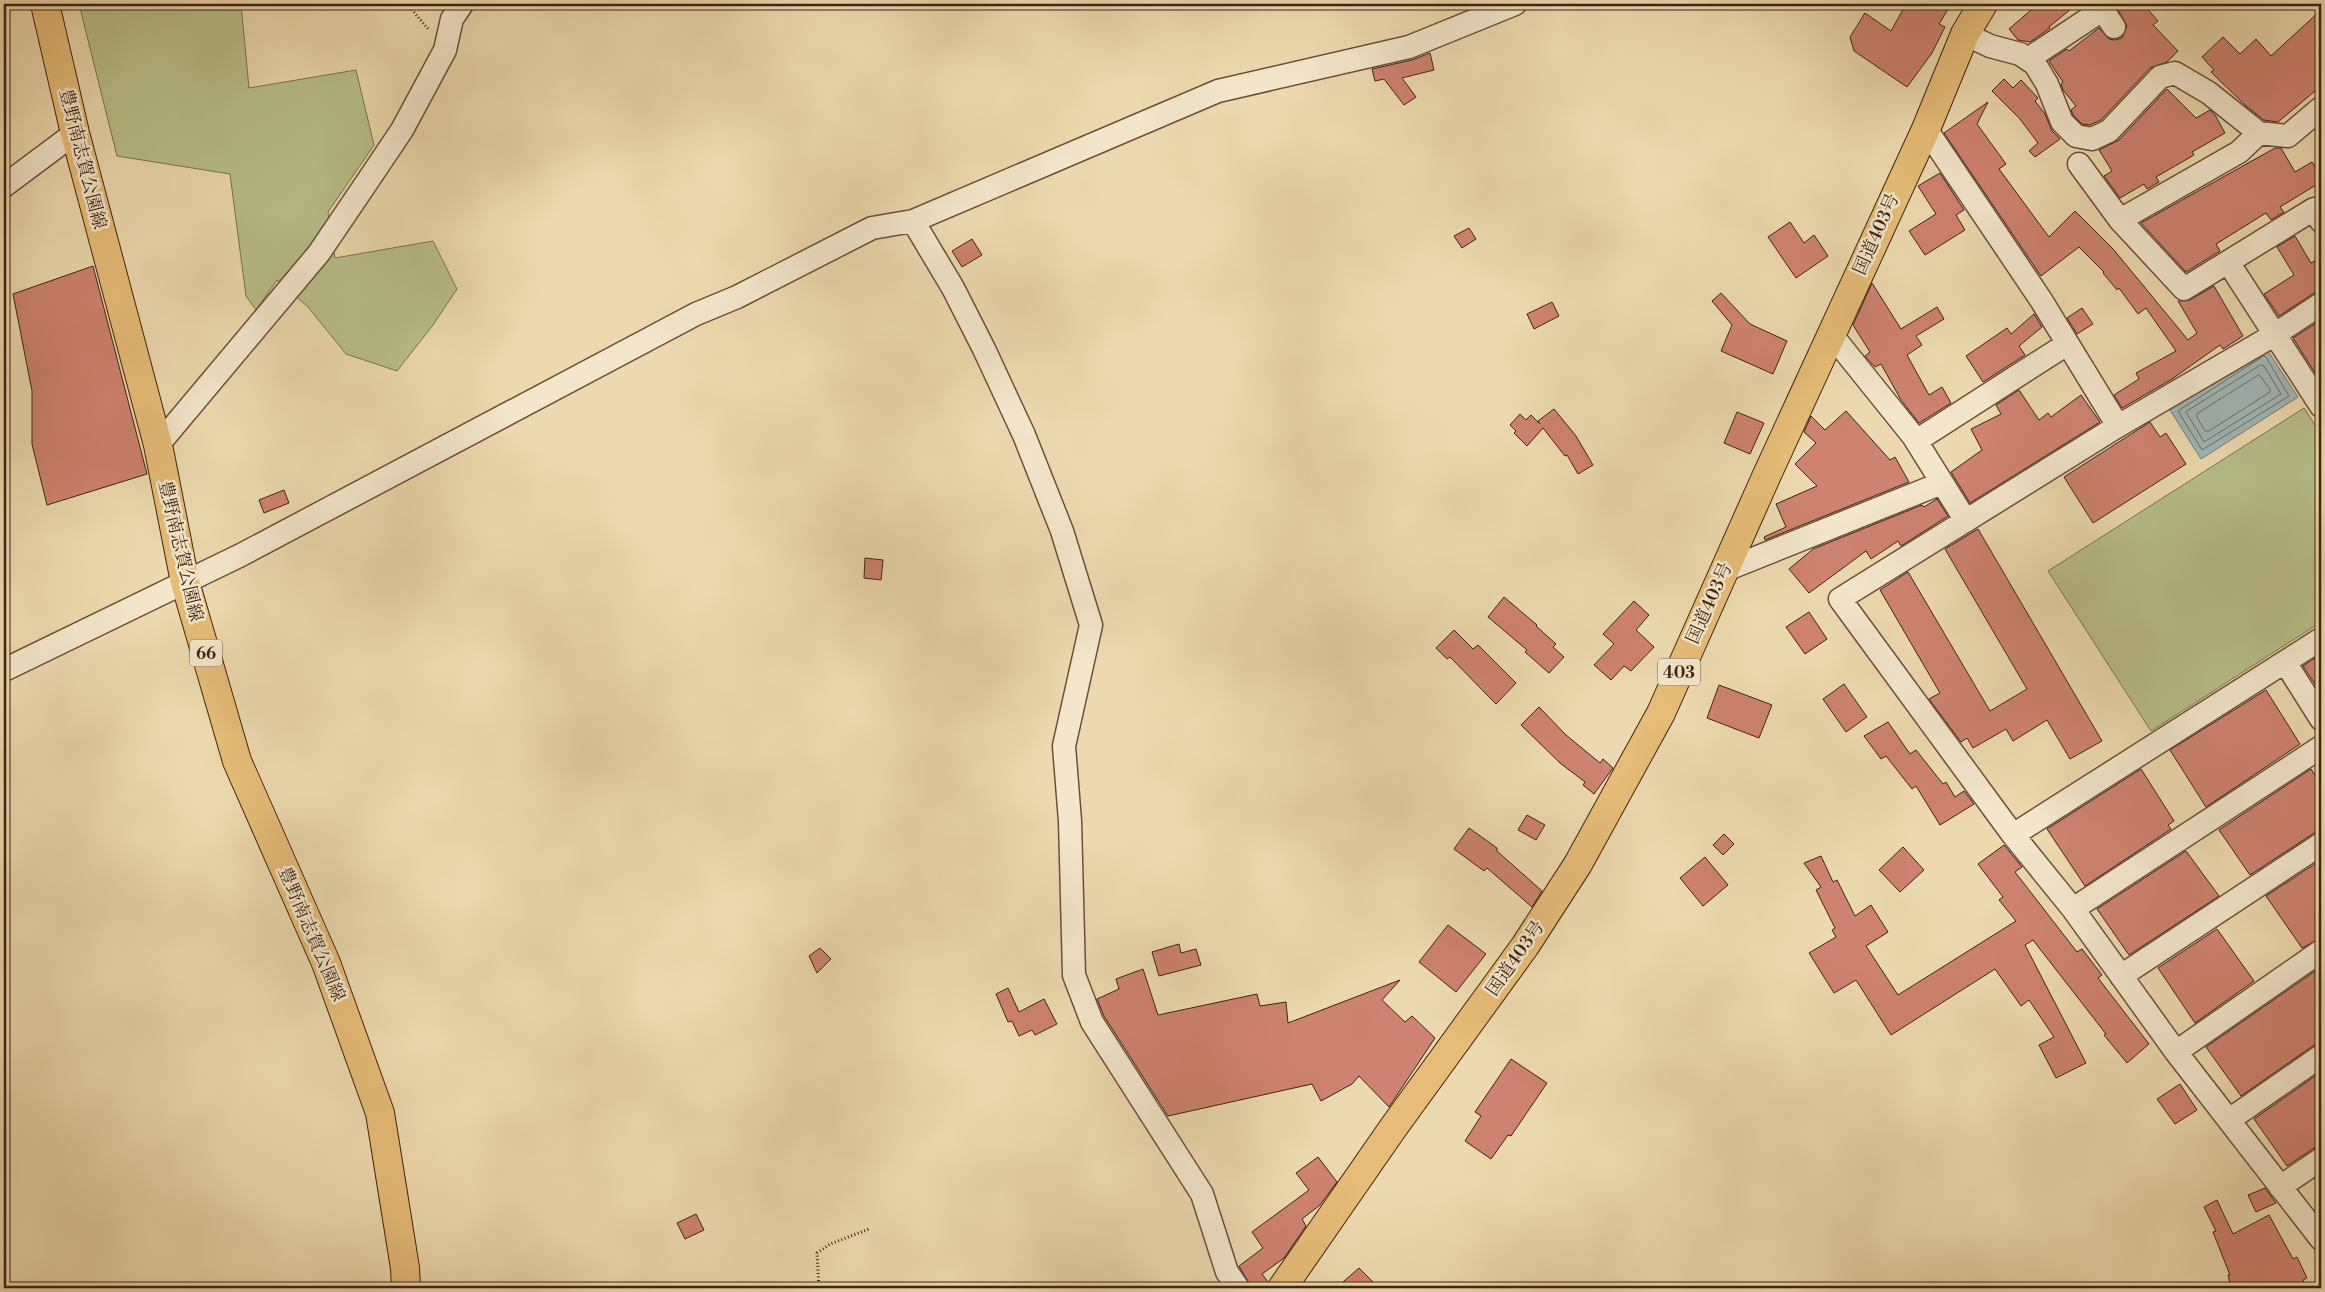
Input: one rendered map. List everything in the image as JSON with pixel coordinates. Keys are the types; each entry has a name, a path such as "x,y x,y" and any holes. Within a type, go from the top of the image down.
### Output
{"main road":[{"name":"豊野南志賀公園線","path":"45,4 75,133 158,445 185,582 238,761 326,963 380,1113 405,1268 406,1288"},
{"name":"国道403号","path":"1282,1288 1393,1128 1525,946 1578,864 1661,713 1830,334 1926,129 1965,34 1983,4"}],"street":[{"path":"158,445 319,253 402,130 445,50 452,19 462,4"},
{"path":"4,670 241,555 696,314 737,297 872,228 913,221 1218,91 1409,47 1515,4"},
{"path":"2028,59 2105,14"},
{"path":"1965,34 1990,46 2020,54 2036,64 2047,84 2062,122 2076,136 2092,139 2109,131 2160,76 2175,73 2210,93 2259,133 2288,136 2321,108"},
{"path":"1926,129 2067,344 2118,426"},
{"path":"4,186 75,133"},
{"path":"2120,220 2240,152 2259,133"},
{"path":"2079,164 2120,220 2184,288 2314,209 2321,221"},
{"path":"913,221 953,288 980,340 1024,435 1062,531 1091,625 1064,746 1070,820 1074,975 1092,1022 1202,1194 1227,1272 1238,1288"},
{"path":"2228,262 2321,406"},
{"path":"2321,304 2274,335 2118,426 1840,599 2013,836 2072,909 2176,1052 2321,1239"},
{"path":"1830,334 1916,441 1966,521"},
{"path":"1916,441 2067,344"},
{"path":"1723,571 1942,483"},
{"path":"2013,836 2321,639"},
{"path":"2285,662 2321,719"},
{"path":"2072,909 2321,747"},
{"path":"2121,976 2321,844"},
{"path":"2176,1052 2321,952"},
{"path":"2229,1120 2321,1056"},
{"path":"2280,1187 2321,1159"}],"path":[{"path":"407,4 445,50"},
{"path":"819,1288 817,1253 830,1244 869,1229"}],"green space":[{"path":"79,4 241,4 249,88 356,70 374,145 328,212 335,258 433,241 457,289 433,325 397,371 346,354 308,307 277,280 256,310 246,296 230,174 117,156"},
{"path":"2304,408 2321,434 2321,622 2151,731 2048,571"}],"water":[{"path":"2266,348 2298,397 2201,459 2170,410"}],"building":[{"path":"1906,4 1951,4 1939,24 1945,27 1932,53 1907,87 1854,51 1850,37 1865,13 1891,31"},
{"path":"2038,4 2077,4 2050,28 2030,42 2018,40 2009,29"},
{"path":"2125,4 2143,4 2158,21 2153,25 2178,51 2167,62 2150,68 2101,120 2090,125 2082,124 2073,115 2071,110 2076,106 2063,90 2061,84 2063,82 2049,61 2067,49 2069,51 2099,28 2109,39 2122,38 2127,26 2118,10"},
{"path":"2321,10 2321,86 2278,122 2264,120 2246,106 2211,72 2214,70 2202,57 2223,37 2240,54 2256,39 2271,56"},
{"path":"1430,53 1434,70 1402,78 1416,97 1404,105 1384,79 1375,81 1372,69 1412,60"},
{"path":"2004,79 2013,88 2021,80 2038,98 2035,101 2045,114 2052,131 2060,139 2035,157 2029,151 2038,143 2020,119 1992,91"},
{"path":"2167,89 2196,118 2210,110 2225,133 2192,152 2194,155 2156,177 2159,182 2147,189 2144,184 2120,198 2104,176 2112,171 2099,150 2119,140"},
{"path":"1988,102 1977,124 2006,164 1999,169 2049,237 2075,211 2114,250 2188,340 2197,333 2178,301 2190,300 2214,286 2243,336 2223,349 2220,345 2172,379 2122,408 2114,395 2139,379 2136,373 2176,351 2146,308 2138,314 2119,288 2117,290 2104,272 2079,247 2041,276 1944,133"},
{"path":"2275,148 2281,148 2295,172 2312,162 2321,177 2321,182 2280,207 2284,212 2271,220 2266,213 2216,244 2220,251 2186,272 2141,223"},
{"path":"1940,173 1964,210 1956,215 1965,230 1925,255 1909,231 1936,214 1918,186"},
{"path":"1790,222 1804,243 1814,235 1828,256 1796,278 1768,237"},
{"path":"1469,228 1476,239 1462,248 1454,236"},
{"path":"2295,236 2311,263 2321,257 2321,291 2314,293 2279,316 2264,294 2294,275 2277,247"},
{"path":"972,239 982,255 962,267 952,251"},
{"path":"93,266 147,474 47,505 32,444 32,391 13,294"},
{"path":"1872,283 1901,329 1937,307 1944,319 1916,336 1922,345 1907,355 1929,395 1942,387 1951,403 1919,423 1901,400 1881,364 1875,367 1865,356 1870,352 1853,325"},
{"path":"1721,293 1750,324 1787,341 1773,374 1721,351 1732,325 1712,301"},
{"path":"1552,302 1559,316 1534,329 1527,314"},
{"path":"2082,308 2093,324 2077,334 2067,318"},
{"path":"2034,314 2042,327 2019,346 2025,355 1983,382 1966,356 2007,328 2011,334"},
{"path":"2321,320 2321,382 2293,338"},
{"path":"2019,390 2039,420 2048,413 2051,417 2081,395 2100,422 1970,503 1951,472 1982,450 1971,429 2001,414 1996,405"},
{"path":"1554,409 1576,436 1593,465 1578,474 1567,455 1565,456 1543,428 1527,446 1514,433 1516,431 1510,425 1520,414 1526,420 1531,415 1540,424 1538,421"},
{"path":"1846,411 1890,460 1895,457 1909,482 1765,540 1764,537 1786,527 1776,504 1817,486 1795,464 1816,443 1804,432 1811,416 1825,430"},
{"path":"1737,412 1764,423 1750,454 1724,443"},
{"path":"2150,422 2160,437 2166,433 2186,464 2093,523 2064,477"},
{"path":"284,490 289,503 264,513 259,500"},
{"path":"1937,499 1948,516 1901,546 1898,541 1871,559 1866,551 1809,593 1789,569 1813,549 1922,505 1924,507"},
{"path":"1978,529 2102,741 2070,759 2047,720 2013,741 2006,729 1973,748 1967,738 1961,742 1929,699 1940,693 1880,590 1908,572 1990,711 2027,689 1945,549"},
{"path":"865,558 883,560 881,580 864,578"},
{"path":"1504,597 1556,644 1553,647 1564,657 1549,673 1525,652 1527,650 1488,617"},
{"path":"1634,601 1649,615 1636,630 1654,647 1631,671 1624,666 1611,680 1594,665 1614,644 1603,634"},
{"path":"1809,612 1827,639 1805,654 1786,627"},
{"path":"1454,630 1473,649 1478,645 1516,683 1496,704 1450,657 1447,659 1436,648"},
{"path":"2321,654 2321,693 2303,666"},
{"path":"1844,684 1867,717 1846,732 1823,699"},
{"path":"1719,685 1772,705 1759,738 1707,718"},
{"path":"2266,690 2300,744 2206,807 2170,750"},
{"path":"1539,707 1566,735 1600,763 1603,759 1613,768 1594,794 1583,785 1585,782 1560,763 1521,725"},
{"path":"1888,722 1910,754 1916,750 1943,784 1946,782 1955,797 1964,791 1974,804 1940,825 1916,786 1912,789 1886,756 1881,759 1864,736"},
{"path":"2141,769 2174,821 2168,825 2171,829 2085,886 2047,829"},
{"path":"2311,769 2321,785 2321,831 2314,833 2250,875 2219,830"},
{"path":"1527,815 1545,825 1536,840 1518,830"},
{"path":"1469,828 1497,848 1497,851 1542,891 1532,907 1487,868 1484,871 1454,849"},
{"path":"1724,834 1734,844 1723,855 1713,845"},
{"path":"2004,845 2022,867 2015,872 2077,952 2082,949 2102,975 2098,978 2149,1044 2127,1063 2033,940 2025,945 2086,1063 2056,1078 2039,1045 2054,1037 2029,1000 2021,1006 1995,969 1891,1035 1856,980 1834,993 1809,953 1836,937 1832,930 1835,928 1816,890 1821,887 1804,863 1821,856 1833,882 1837,880 1855,916 1871,905 1888,932 1866,946 1898,995 2016,921 1999,900 2003,897 1978,864"},
{"path":"1903,847 1924,870 1900,892 1879,870"},
{"path":"2186,851 2219,896 2129,955 2097,909"},
{"path":"1705,857 1728,885 1703,906 1680,878"},
{"path":"2321,860 2321,938 2302,948 2266,896"},
{"path":"1448,925 1486,954 1456,992 1419,962"},
{"path":"2217,929 2254,981 2195,1023 2158,968"},
{"path":"1179,944 1181,953 1196,949 1201,965 1159,976 1152,952"},
{"path":"820,948 831,959 817,973 809,956"},
{"path":"2321,967 2321,1043 2314,1045 2241,1096 2206,1047"},
{"path":"1143,969 1158,1015 1257,994 1260,1006 1286,1002 1288,1023 1400,980 1382,1000 1405,1022 1412,1016 1435,1038 1389,1107 1359,1076 1352,1084 1321,1101 1312,1084 1168,1116 1104,1016 1097,999 1119,989 1116,979"},
{"path":"1008,988 1019,1012 1044,999 1057,1024 1035,1035 1032,1030 1019,1036 1012,1021 1008,1022 996,994"},
{"path":"1511,1059 1547,1083 1511,1136 1508,1135 1491,1159 1465,1141 1481,1116 1475,1112"},
{"path":"2321,1072 2321,1146 2314,1148 2287,1166 2254,1119"},
{"path":"2180,1084 2197,1110 2175,1124 2157,1099"},
{"path":"1318,1157 1337,1182 1320,1205 1302,1219 1306,1226 1284,1258 1262,1274 1268,1282 1267,1288 1252,1288 1239,1266 1263,1248 1252,1232 1309,1190 1296,1173"},
{"path":"2265,1188 2276,1203 2256,1212 2248,1195"},
{"path":"2217,1200 2233,1234 2269,1215 2293,1259 2297,1257 2307,1278 2303,1280 2307,1288 2231,1288 2228,1275 2230,1275 2213,1232 2216,1231 2204,1207"},
{"path":"696,1214 704,1230 685,1239 677,1223"},
{"path":"1359,1268 1379,1288 1336,1288"}]}
